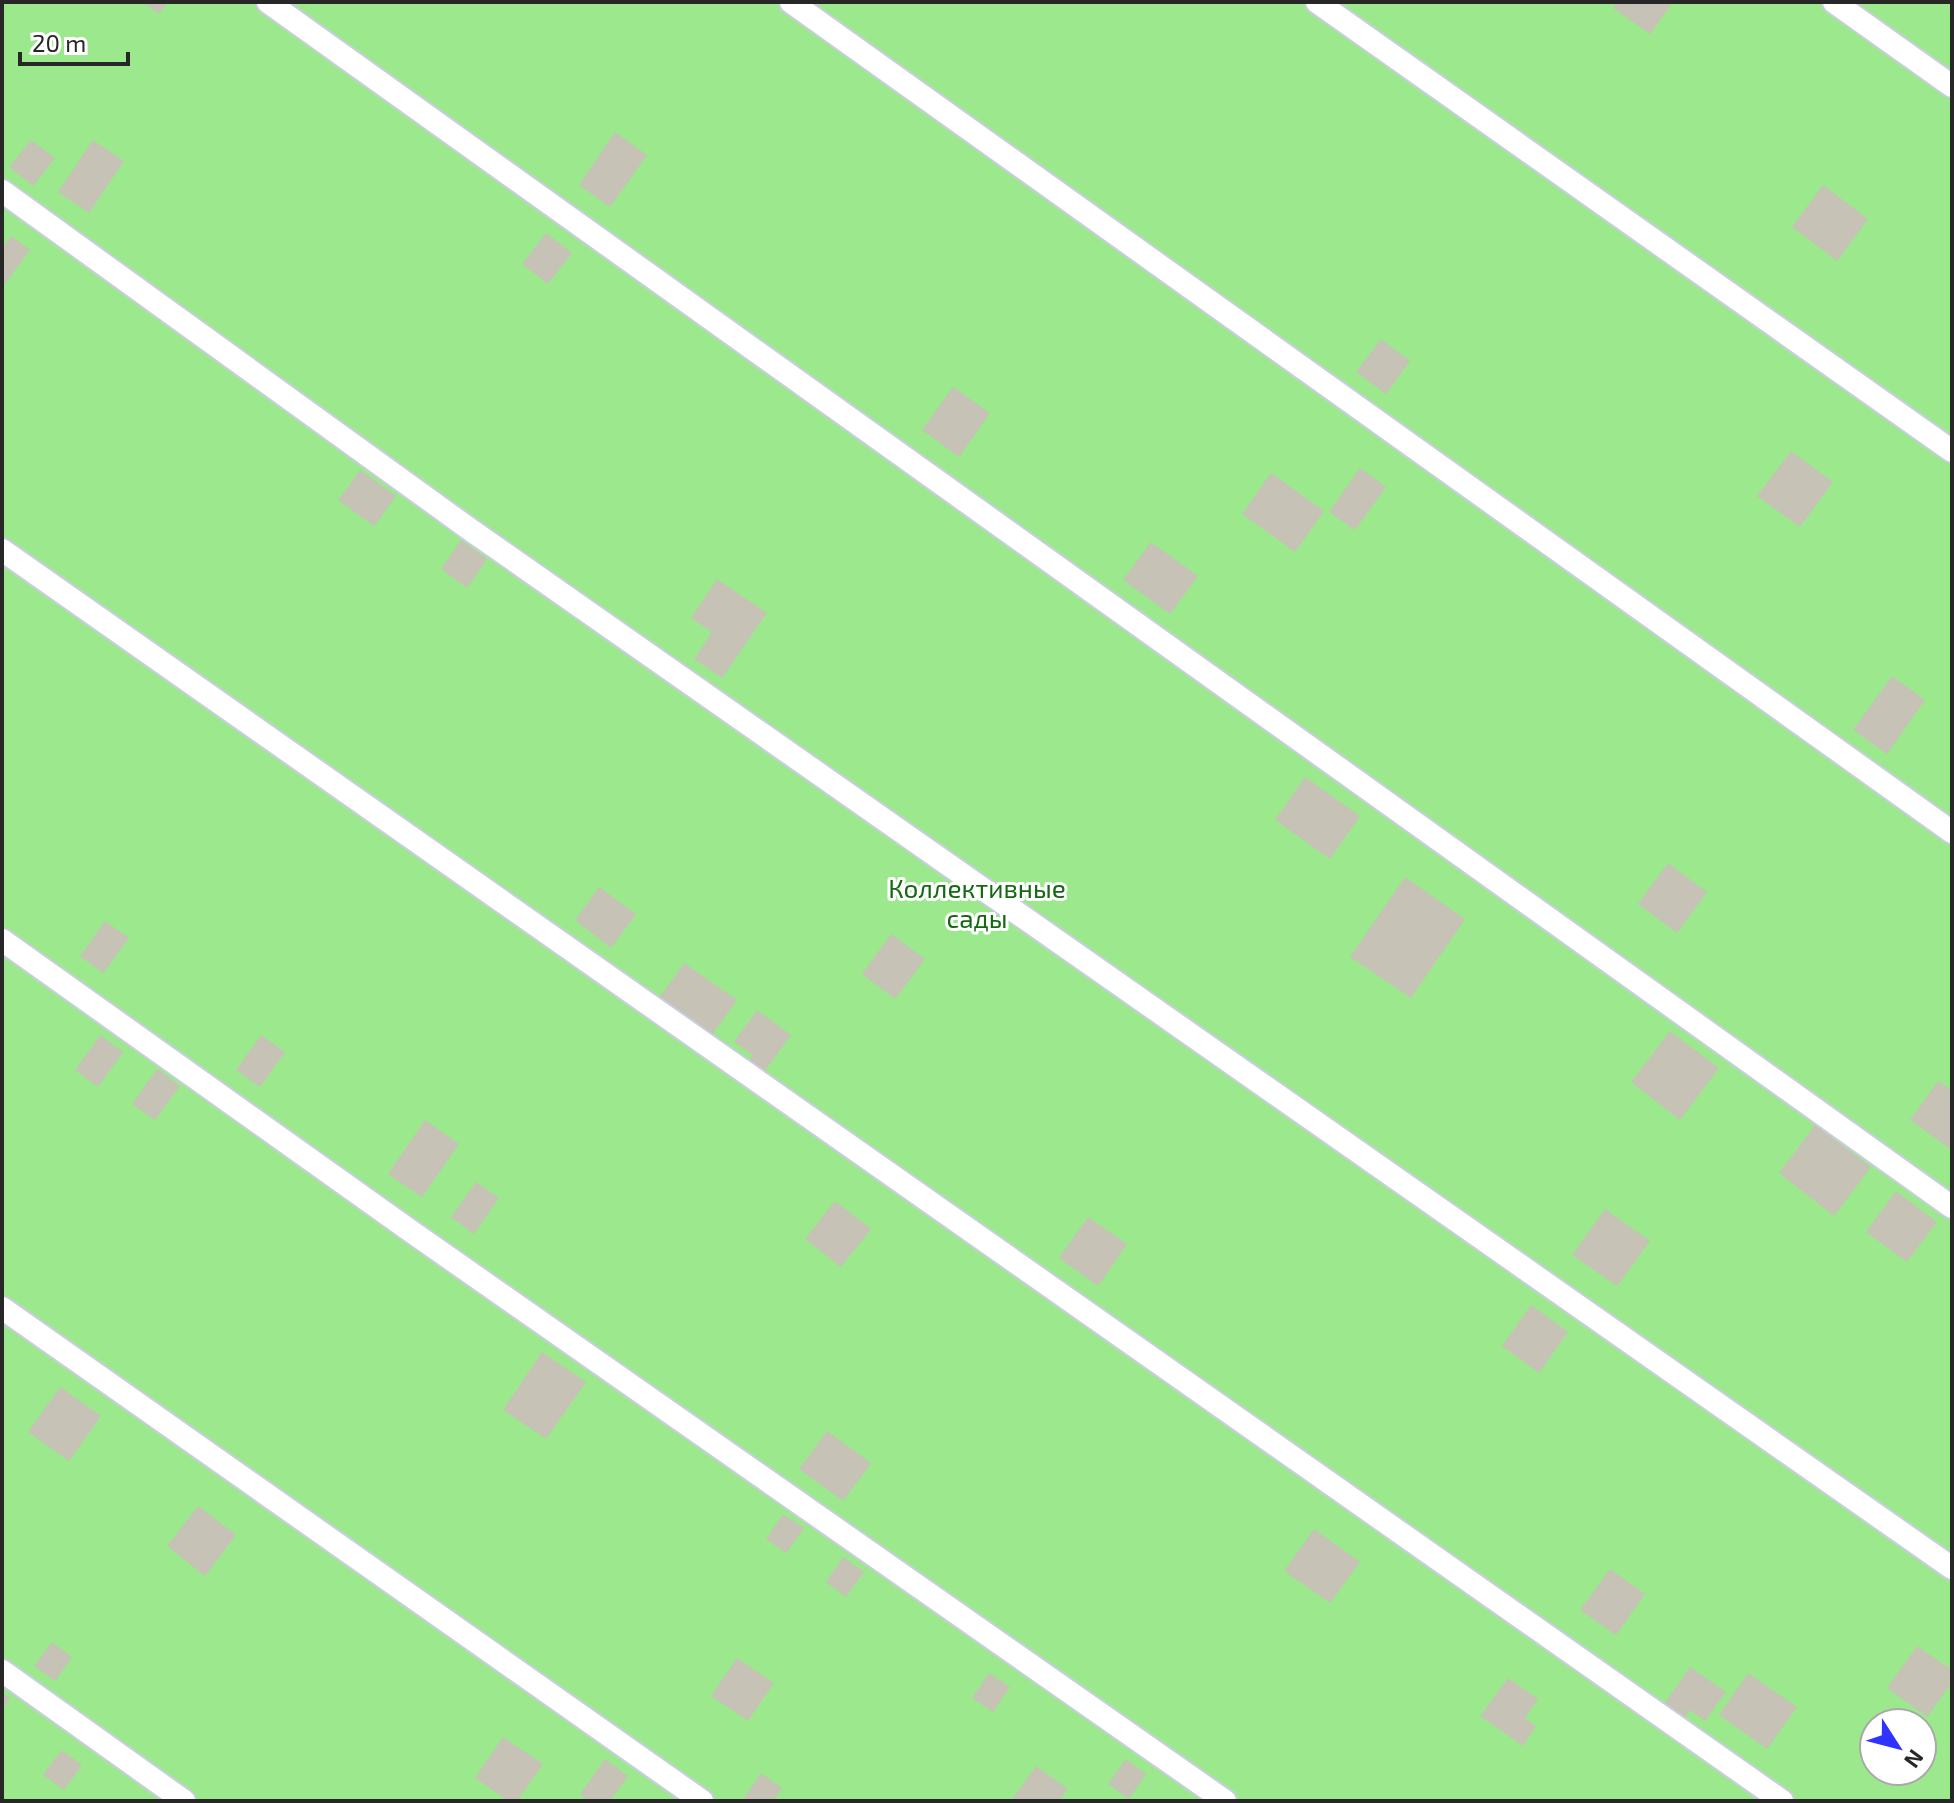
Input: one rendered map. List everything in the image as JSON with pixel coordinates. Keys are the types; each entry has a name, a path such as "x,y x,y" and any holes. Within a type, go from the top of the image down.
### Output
{"lane":[{"path":"268,2 1952,1207"},
{"path":"791,2 1952,832"},
{"path":"1317,2 1952,451"},
{"path":"1834,2 1952,86"},
{"path":"2,191 481,537 1952,1568"},
{"path":"2,550 1782,1801"},
{"path":"2,940 399,1223 1225,1801"},
{"path":"2,1308 702,1801"},
{"path":"2,1671 184,1801"}],"green space":[{"name":"Коллективные сады","path":"2,2 1952,2 1952,1801 2,1801"}],"building":[{"path":"142,2 168,2 159,14"},
{"path":"1617,2 1673,2 1650,34 1613,8"},
{"path":"615,132 647,155 610,207 579,185"},
{"path":"31,140 55,158 33,186 9,167"},
{"path":"93,140 124,161 89,213 58,192"},
{"path":"1823,185 1868,219 1837,261 1792,227"},
{"path":"546,233 572,253 548,284 522,264"},
{"path":"11,236 30,250 4,285 2,248"},
{"path":"1381,339 1410,361 1386,394 1356,372"},
{"path":"953,387 990,413 959,457 922,430"},
{"path":"1791,451 1833,482 1800,527 1757,496"},
{"path":"1360,468 1386,487 1355,530 1329,512"},
{"path":"360,470 396,496 374,526 338,500"},
{"path":"1271,473 1324,511 1295,552 1242,514"},
{"path":"461,540 487,559 467,588 441,569"},
{"path":"1151,542 1198,576 1170,614 1123,580"},
{"path":"717,579 767,613 722,678 694,659 712,632 691,618"},
{"path":"1892,676 1925,700 1887,754 1853,730"},
{"path":"1305,777 1360,816 1330,859 1275,820"},
{"path":"1668,863 1707,892 1677,933 1638,904"},
{"path":"1405,877 1465,919 1411,998 1350,957"},
{"path":"599,887 636,914 611,948 575,920"},
{"path":"105,921 129,938 103,973 80,956"},
{"path":"891,934 925,959 895,999 862,974"},
{"path":"684,963 737,1000 712,1035 659,998"},
{"path":"757,1010 791,1035 761,1076 746,1064 753,1055 734,1042"},
{"path":"1670,1031 1719,1068 1680,1120 1631,1082"},
{"path":"100,1035 123,1052 98,1087 75,1070"},
{"path":"261,1035 285,1052 260,1087 236,1070"},
{"path":"157,1069 180,1086 155,1120 132,1104"},
{"path":"1938,1081 1952,1090 1952,1150 1910,1120"},
{"path":"425,1120 459,1144 422,1197 388,1174"},
{"path":"1815,1125 1871,1167 1834,1216 1779,1173"},
{"path":"476,1182 499,1198 474,1234 451,1217"},
{"path":"1896,1191 1937,1222 1907,1262 1866,1232"},
{"path":"835,1201 871,1229 841,1267 805,1239"},
{"path":"1605,1209 1650,1241 1617,1286 1572,1255"},
{"path":"1088,1217 1127,1244 1098,1286 1059,1258"},
{"path":"1531,1305 1568,1332 1539,1373 1502,1346"},
{"path":"542,1352 586,1382 546,1439 503,1410"},
{"path":"60,1387 101,1416 69,1461 28,1432"},
{"path":"827,1431 871,1463 843,1501 799,1469"},
{"path":"198,1506 236,1535 205,1576 167,1546"},
{"path":"783,1514 804,1528 786,1553 766,1539"},
{"path":"1314,1529 1360,1562 1330,1603 1284,1571"},
{"path":"843,1557 864,1572 846,1597 826,1582"},
{"path":"1610,1569 1645,1594 1616,1635 1580,1610"},
{"path":"52,1642 72,1657 55,1681 34,1666"},
{"path":"1917,1646 1952,1670 1952,1682 1934,1707 1913,1707 1887,1688"},
{"path":"737,1658 774,1683 748,1721 711,1696"},
{"path":"1690,1667 1726,1692 1705,1721 1690,1710 1680,1724 1660,1710"},
{"path":"989,1673 1010,1687 993,1712 972,1698"},
{"path":"1748,1673 1797,1707 1767,1749 1719,1715"},
{"path":"1508,1678 1538,1699 1525,1718 1536,1726 1523,1746 1480,1716"},
{"path":"2,1692 10,1698 2,1710"},
{"path":"503,1737 543,1764 517,1801 508,1801 475,1778"},
{"path":"61,1750 82,1765 64,1790 43,1775"},
{"path":"605,1759 628,1776 610,1801 589,1801 580,1794"},
{"path":"1126,1759 1146,1774 1129,1799 1108,1784"},
{"path":"1036,1766 1068,1789 1059,1801 1011,1801"},
{"path":"761,1773 782,1788 773,1801 748,1801 744,1798"}]}
